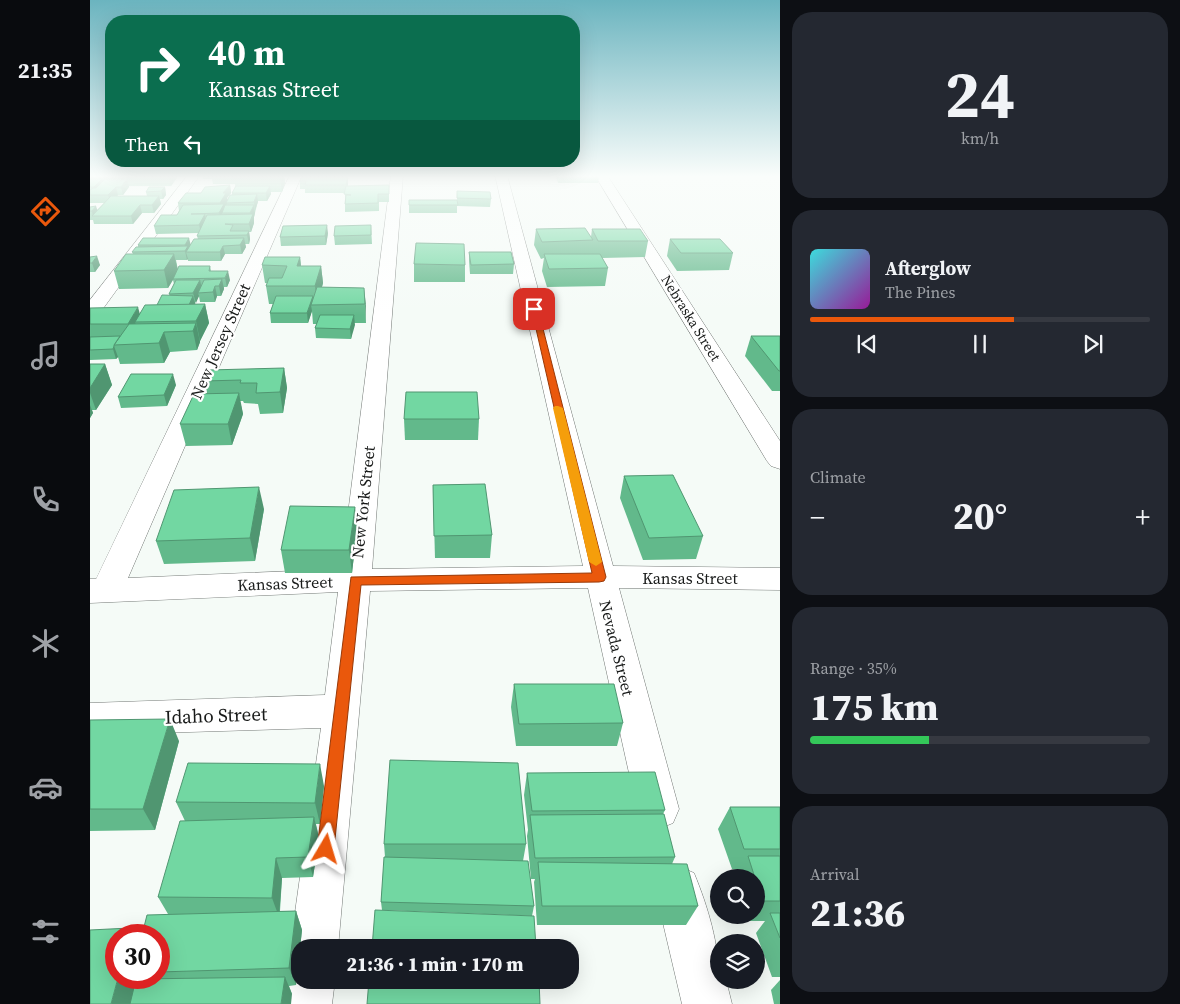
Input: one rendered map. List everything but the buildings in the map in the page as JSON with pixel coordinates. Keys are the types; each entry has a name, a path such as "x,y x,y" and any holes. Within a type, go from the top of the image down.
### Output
{"street":[{"path":"90,313 159,222"},
{"name":"New Jersey Street","path":"98,590 274,222"},
{"name":"New York Street","path":"315,939 342,711 392,222"},
{"name":"Nevada Street","path":"513,222 599,577 707,1004"},
{"name":"Nebraska Street","path":"630,222 780,461"},
{"name":"Kansas Street","path":"98,590 355,580 599,577 780,579"},
{"name":"Idaho Street","path":"90,720 342,711"},
{"path":"307,1004 309,989"}],"slow traffic":[{"path":"558,408 596,562"}],"route":[{"path":"326,849 355,580 599,577 534,309"}]}
